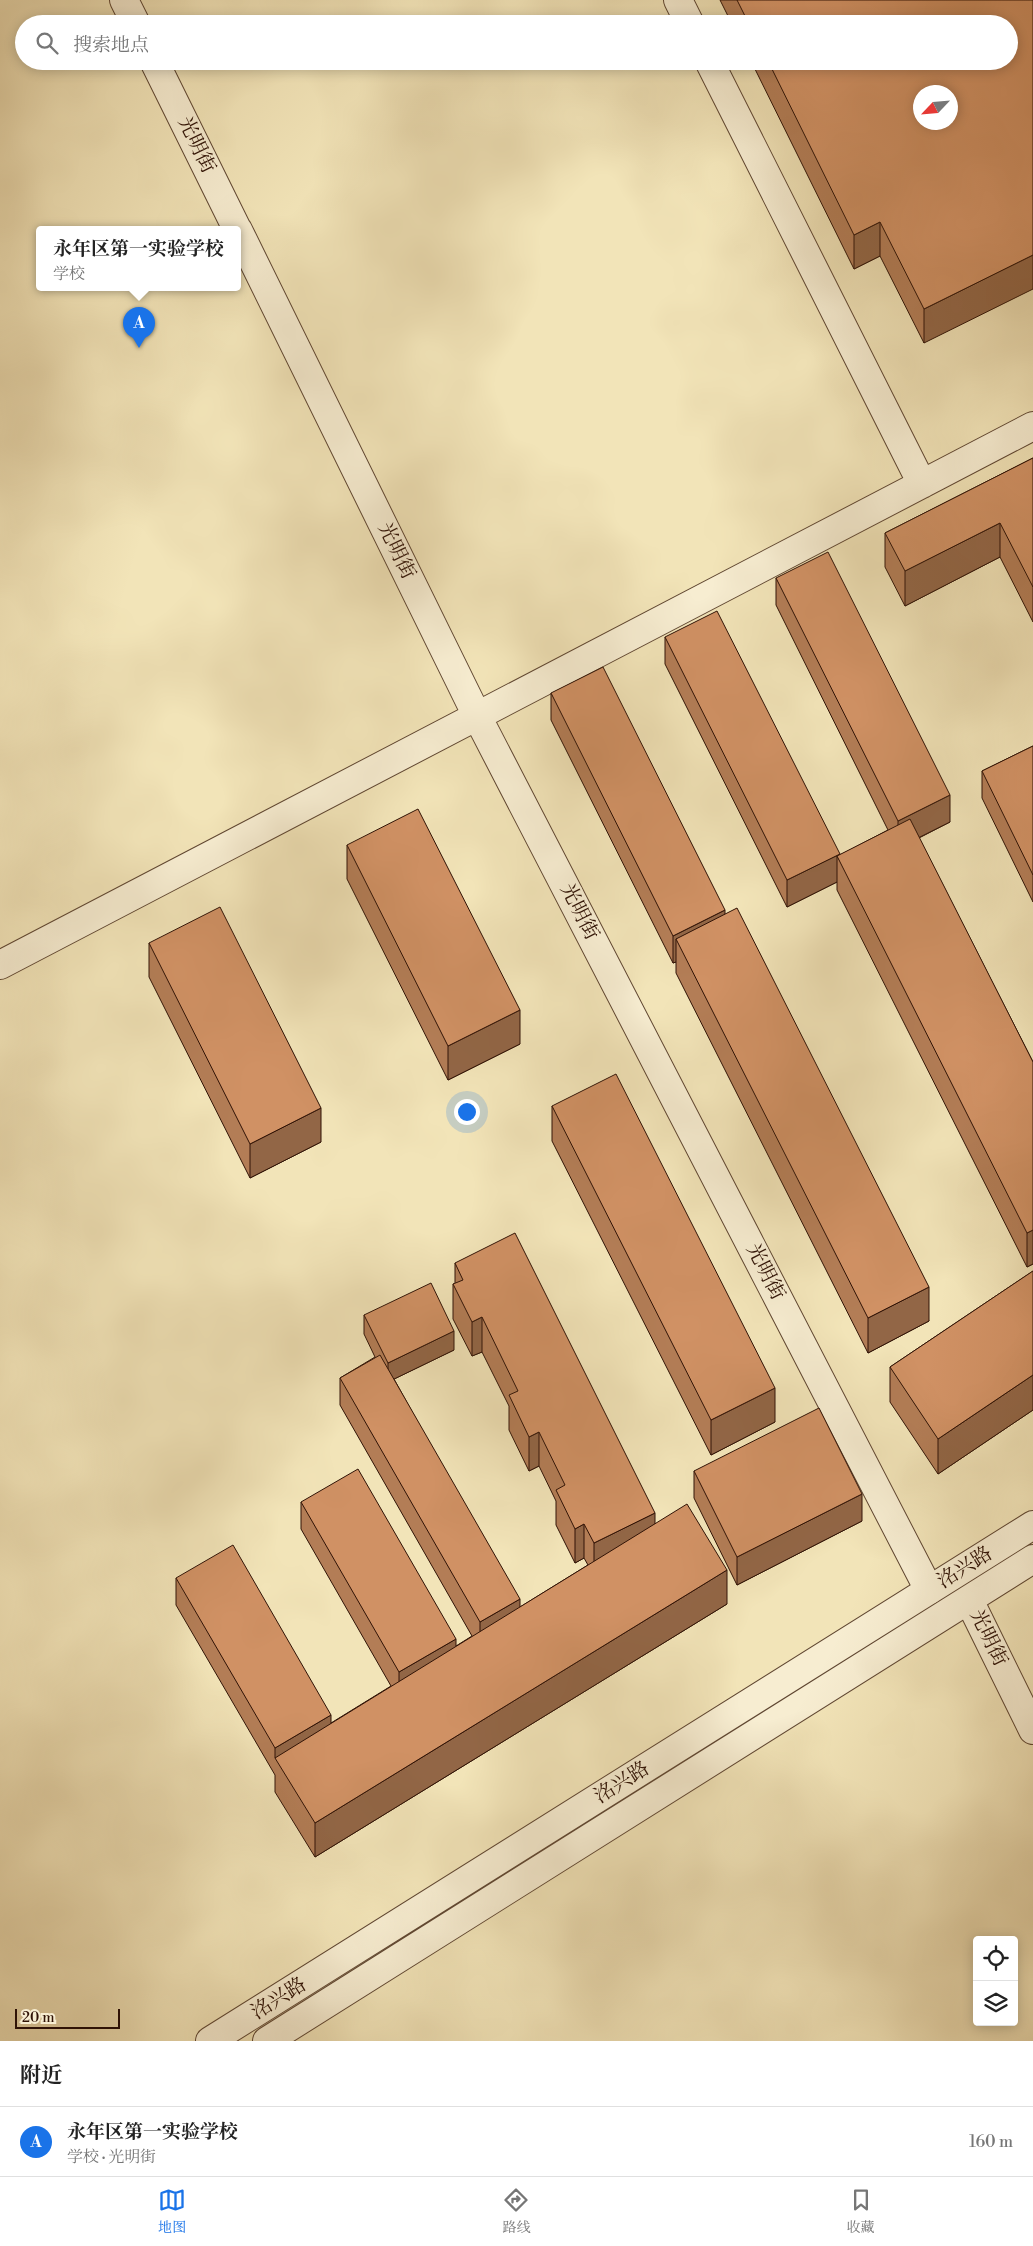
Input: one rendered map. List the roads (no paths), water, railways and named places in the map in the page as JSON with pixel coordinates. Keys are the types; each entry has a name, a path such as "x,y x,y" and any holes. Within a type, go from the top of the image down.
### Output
{"street":[{"path":"124,0 132,15"},
{"path":"678,0 686,15"},
{"name":"光明街","path":"158,70 236,226"},
{"path":"714,70 922,484"},
{"name":"光明街","path":"241,236 477,716 930,1590"},
{"path":"0,965 1033,426"},
{"name":"洺兴路","path":"210,2041 1033,1525"},
{"name":"洺兴路","path":"267,2041 1033,1559"},
{"name":"光明街","path":"969,1600 1033,1730"}],"place":[{"name":"永年区第一实验学校","path":"139,348"}]}
